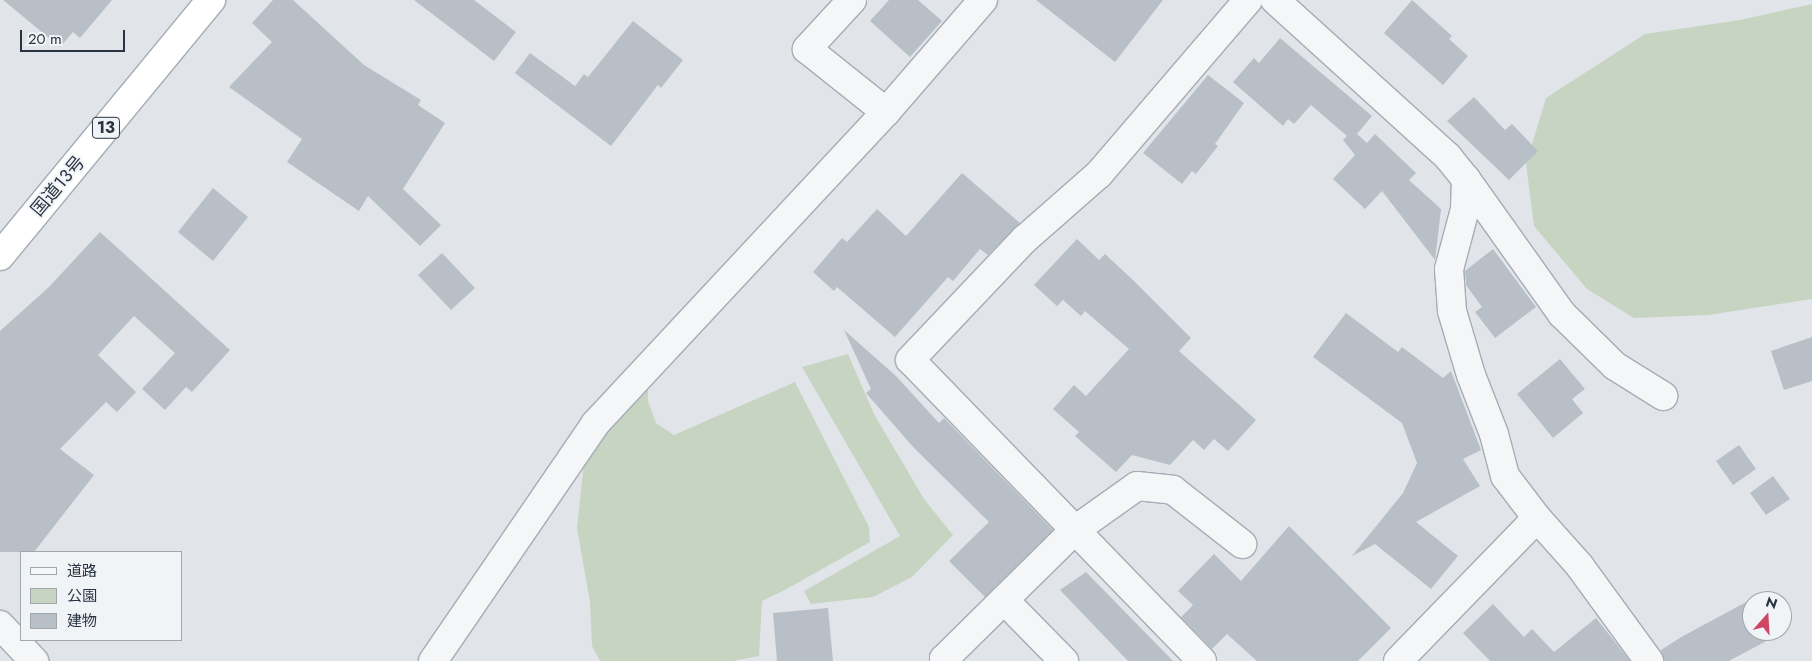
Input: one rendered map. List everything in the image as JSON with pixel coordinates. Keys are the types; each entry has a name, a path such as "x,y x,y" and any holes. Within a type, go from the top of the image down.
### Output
{"highway":[{"name":"国道13号","path":"0,256 211,0"}],"street":[{"path":"852,0 807,49 886,112"},
{"path":"434,661 595,424 886,112 983,0"},
{"path":"1202,661 910,360 1025,239 1099,174 1248,0"},
{"path":"1275,0 1448,157 1466,179 1562,314 1615,366 1663,396"},
{"path":"1466,179 1465,209 1449,270 1452,311 1471,375 1494,434 1505,476 1537,518 1579,565 1650,661"},
{"path":"946,661 944,659 1075,530 1137,486 1172,490 1242,544"},
{"path":"1398,661 1537,518"},
{"path":"1004,600 1064,661"},
{"path":"0,625 34,661"}],"green space":[{"path":"1812,4 1812,299 1708,315 1634,318 1587,289 1534,226 1526,164 1546,98 1645,34 1740,20"},
{"path":"848,354 874,414 924,499 953,535 912,577 873,597 811,604 804,591 900,536 802,367"},
{"path":"648,379 648,401 656,423 674,435 795,382 869,527 870,542 762,601 759,656 733,661 600,661 592,646 590,602 577,528 584,462"}],"building":[{"path":"3,0 112,0 80,38 73,32 60,47"},
{"path":"273,0 293,0 364,65 421,100 418,105 445,123 403,189 441,225 420,246 368,196 359,211 287,162 302,139 229,87 272,42 252,23"},
{"path":"414,0 474,0 516,32 494,61"},
{"path":"889,0 918,0 942,21 910,57 870,21"},
{"path":"1036,0 1163,0 1115,62"},
{"path":"1412,0 1452,36 1449,39 1468,56 1443,85 1384,33"},
{"path":"633,21 683,60 661,88 658,85 611,146 515,73 530,53 575,86 584,74 588,77"},
{"path":"1280,38 1372,116 1357,134 1367,143 1375,134 1416,173 1409,180 1441,209 1435,260 1382,191 1365,209 1333,179 1355,155 1343,140 1347,136 1311,105 1294,124 1288,119 1283,126 1233,82 1254,58 1259,63"},
{"path":"1208,75 1244,103 1215,144 1218,146 1196,174 1192,171 1182,184 1143,153"},
{"path":"1474,97 1505,130 1512,124 1538,151 1509,180 1447,121"},
{"path":"962,173 1020,223 988,255 980,249 953,281 948,277 895,337 837,287 834,291 813,272 842,238 847,242 877,209 906,236"},
{"path":"213,188 248,217 213,261 178,232"},
{"path":"100,232 230,350 192,392 186,387 165,410 142,389 175,353 134,316 98,355 136,392 117,412 106,402 60,449 94,475 35,551 0,552 0,331 49,287"},
{"path":"1077,239 1099,260 1105,254 1191,338 1179,351 1256,420 1228,451 1214,439 1204,450 1193,440 1170,465 1132,455 1116,472 1075,436 1079,432 1053,409 1074,385 1086,396 1129,349 1085,311 1081,316 1063,300 1057,306 1034,285"},
{"path":"1493,249 1536,307 1495,338 1475,312 1482,307 1466,285 1465,271"},
{"path":"442,253 475,288 451,310 418,275"},
{"path":"1346,313 1398,352 1402,347 1443,378 1451,371 1481,450 1463,459 1480,486 1416,522 1458,556 1431,589 1375,544 1352,556 1403,493 1417,463 1402,423 1313,357"},
{"path":"844,330 896,376 939,423 944,418 1053,530 985,597 949,561 989,522 914,448 866,393 871,389"},
{"path":"1812,337 1812,381 1784,390 1771,351"},
{"path":"1560,359 1585,389 1572,399 1583,413 1553,438 1517,394"},
{"path":"1739,445 1756,469 1733,485 1716,461"},
{"path":"1773,476 1790,499 1766,515 1750,493"},
{"path":"1289,526 1391,628 1358,661 1257,661 1227,634 1212,649 1181,617 1193,605 1178,591 1214,554 1241,581"},
{"path":"1086,572 1173,661 1128,661 1060,590"},
{"path":"1493,604 1524,637 1532,629 1554,652 1596,618 1630,661 1490,661 1463,633"},
{"path":"1742,604 1742,641 1766,641 1729,661 1664,661 1661,650"},
{"path":"828,608 833,661 777,661 773,613"}]}
